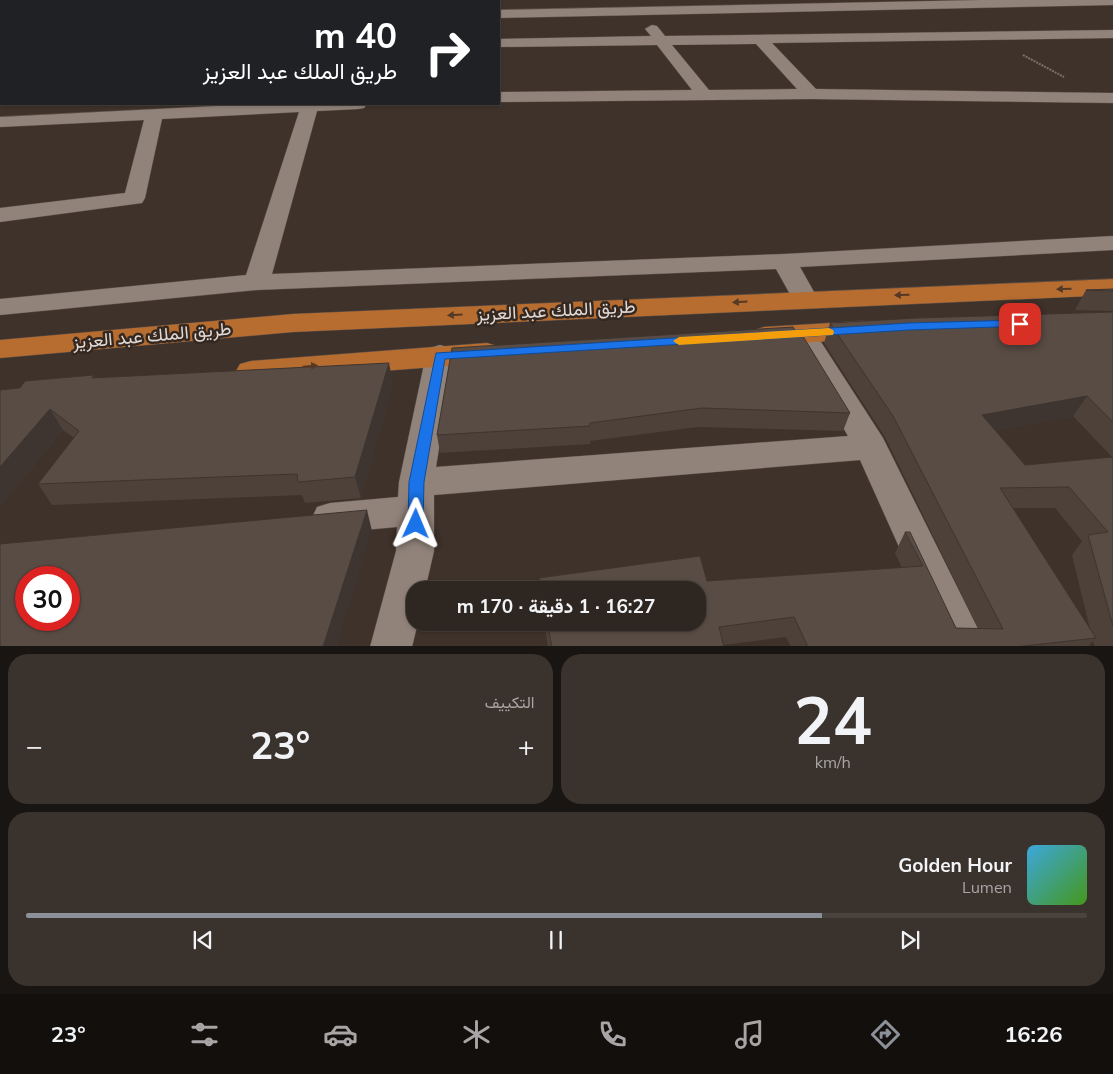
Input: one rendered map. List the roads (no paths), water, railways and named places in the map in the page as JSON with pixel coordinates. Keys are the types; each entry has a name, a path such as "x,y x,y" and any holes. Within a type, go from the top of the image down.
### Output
{"highway":[{"name":"طريق الملك عبد العزيز","path":"0,348 293,323 1113,287"},
{"path":"734,338 890,328"},
{"path":"225,373 508,351"}],"street":[{"path":"500,14 634,6 1113,1"},
{"path":"634,6 704,95"},
{"path":"500,43 1113,34"},
{"path":"760,39 812,94"},
{"path":"500,97 812,94 1108,98"},
{"path":"0,122 309,105 257,282"},
{"path":"0,215 134,198 154,114"},
{"path":"0,307 257,282 784,261 1113,243"},
{"path":"784,261 806,299"},
{"path":"802,334 871,446 966,646"},
{"path":"391,646 415,551 416,496 440,356"},
{"path":"298,521 416,496 871,446"}]}
